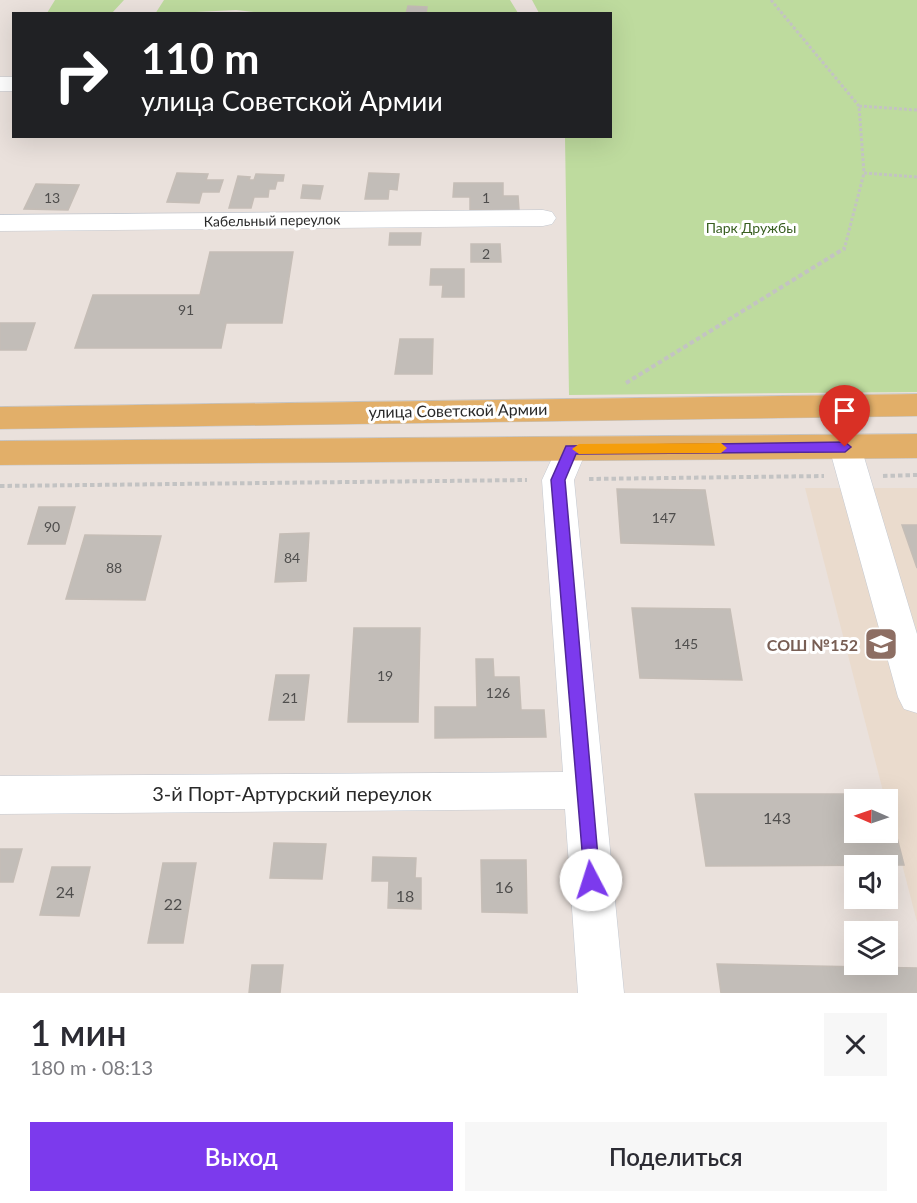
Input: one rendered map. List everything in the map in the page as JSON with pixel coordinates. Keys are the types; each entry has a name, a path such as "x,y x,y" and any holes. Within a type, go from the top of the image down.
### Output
{"main road":[{"name":"улица Советской Армии","path":"0,418 568,408 917,405"},
{"path":"565,464 568,408"},
{"path":"0,453 565,464 849,461 917,446"}],"street":[{"name":"Кабельный переулок","path":"0,223 543,218"},
{"path":"849,461 917,697"},
{"path":"565,464 584,790 601,993"},
{"name":"3-й Порт-Артурский переулок","path":"0,795 584,790"}],"path":[{"path":"624,384 844,251 864,172 859,106 771,0"},
{"path":"859,106 917,110"},
{"path":"864,172 917,177"},
{"path":"0,486 565,464 849,461 917,476"}],"shaded area":[{"name":"СОШ №152","path":"805,488 917,488 917,922 897,843 898,789 882,789"}],"green space":[{"path":"55,0 124,0 113,12 48,12"},
{"path":"164,0 510,0 517,12 254,12 236,10 156,12"},
{"name":"Парк Дружбы","path":"532,0 917,0 917,392 569,395 565,138 612,138 612,12 538,12"}],"building":[{"path":"408,6 427,7 426,12 406,12"},
{"path":"177,173 208,174 206,180 223,180 219,192 202,192 199,203 167,202"},
{"path":"369,173 399,174 397,190 389,189 388,199 365,199"},
{"path":"256,174 284,175 283,181 277,181 275,189 269,189 268,197 254,197 251,208 229,208 238,176 250,177 249,180 254,180"},
{"path":"454,183 503,183 503,196 518,196 519,210 470,210 470,197 453,197"},
{"path":"36,184 79,185 68,210 24,209"},
{"path":"303,185 323,186 320,199 301,198"},
{"path":"390,233 421,233 420,245 389,245"},
{"path":"471,244 500,244 501,262 471,262"},
{"path":"210,252 293,252 282,323 226,323 221,348 75,348 93,295 200,295"},
{"path":"431,269 464,269 464,297 442,297 443,285 430,285"},
{"path":"0,323 35,323 26,350 0,350"},
{"path":"400,339 433,339 432,374 395,374"},
{"path":"617,489 705,490 714,545 621,543"},
{"path":"39,507 75,507 65,544 28,544"},
{"path":"902,525 917,525 917,568"},
{"path":"309,533 306,581 275,582 280,534"},
{"path":"85,535 161,536 145,600 66,599"},
{"path":"632,608 730,609 742,680 640,678"},
{"path":"354,628 420,628 418,722 348,722"},
{"path":"476,659 493,659 494,677 519,677 521,710 544,710 546,737 435,738 435,707 477,707"},
{"path":"276,675 309,675 304,720 269,720"},
{"path":"695,794 844,794 844,843 898,841 904,865 898,865 898,855 844,855 844,865 706,866"},
{"path":"274,843 326,844 322,879 270,878"},
{"path":"0,849 22,849 13,882 0,882"},
{"path":"373,857 416,858 415,878 421,878 421,909 388,908 389,881 372,881"},
{"path":"481,860 526,860 527,913 482,912"},
{"path":"163,863 196,863 183,943 148,943"},
{"path":"52,867 90,867 79,916 40,915"},
{"path":"717,964 844,967 844,975 898,975 898,968 917,968 917,993 721,993"},
{"path":"252,965 283,965 280,993 249,993"}],"slow traffic":[{"path":"579,449 721,448"}],"place":[{"name":"СОШ №152","path":"881,644"}],"route":[{"path":"591,880 558,480 571,449 845,447"}]}
